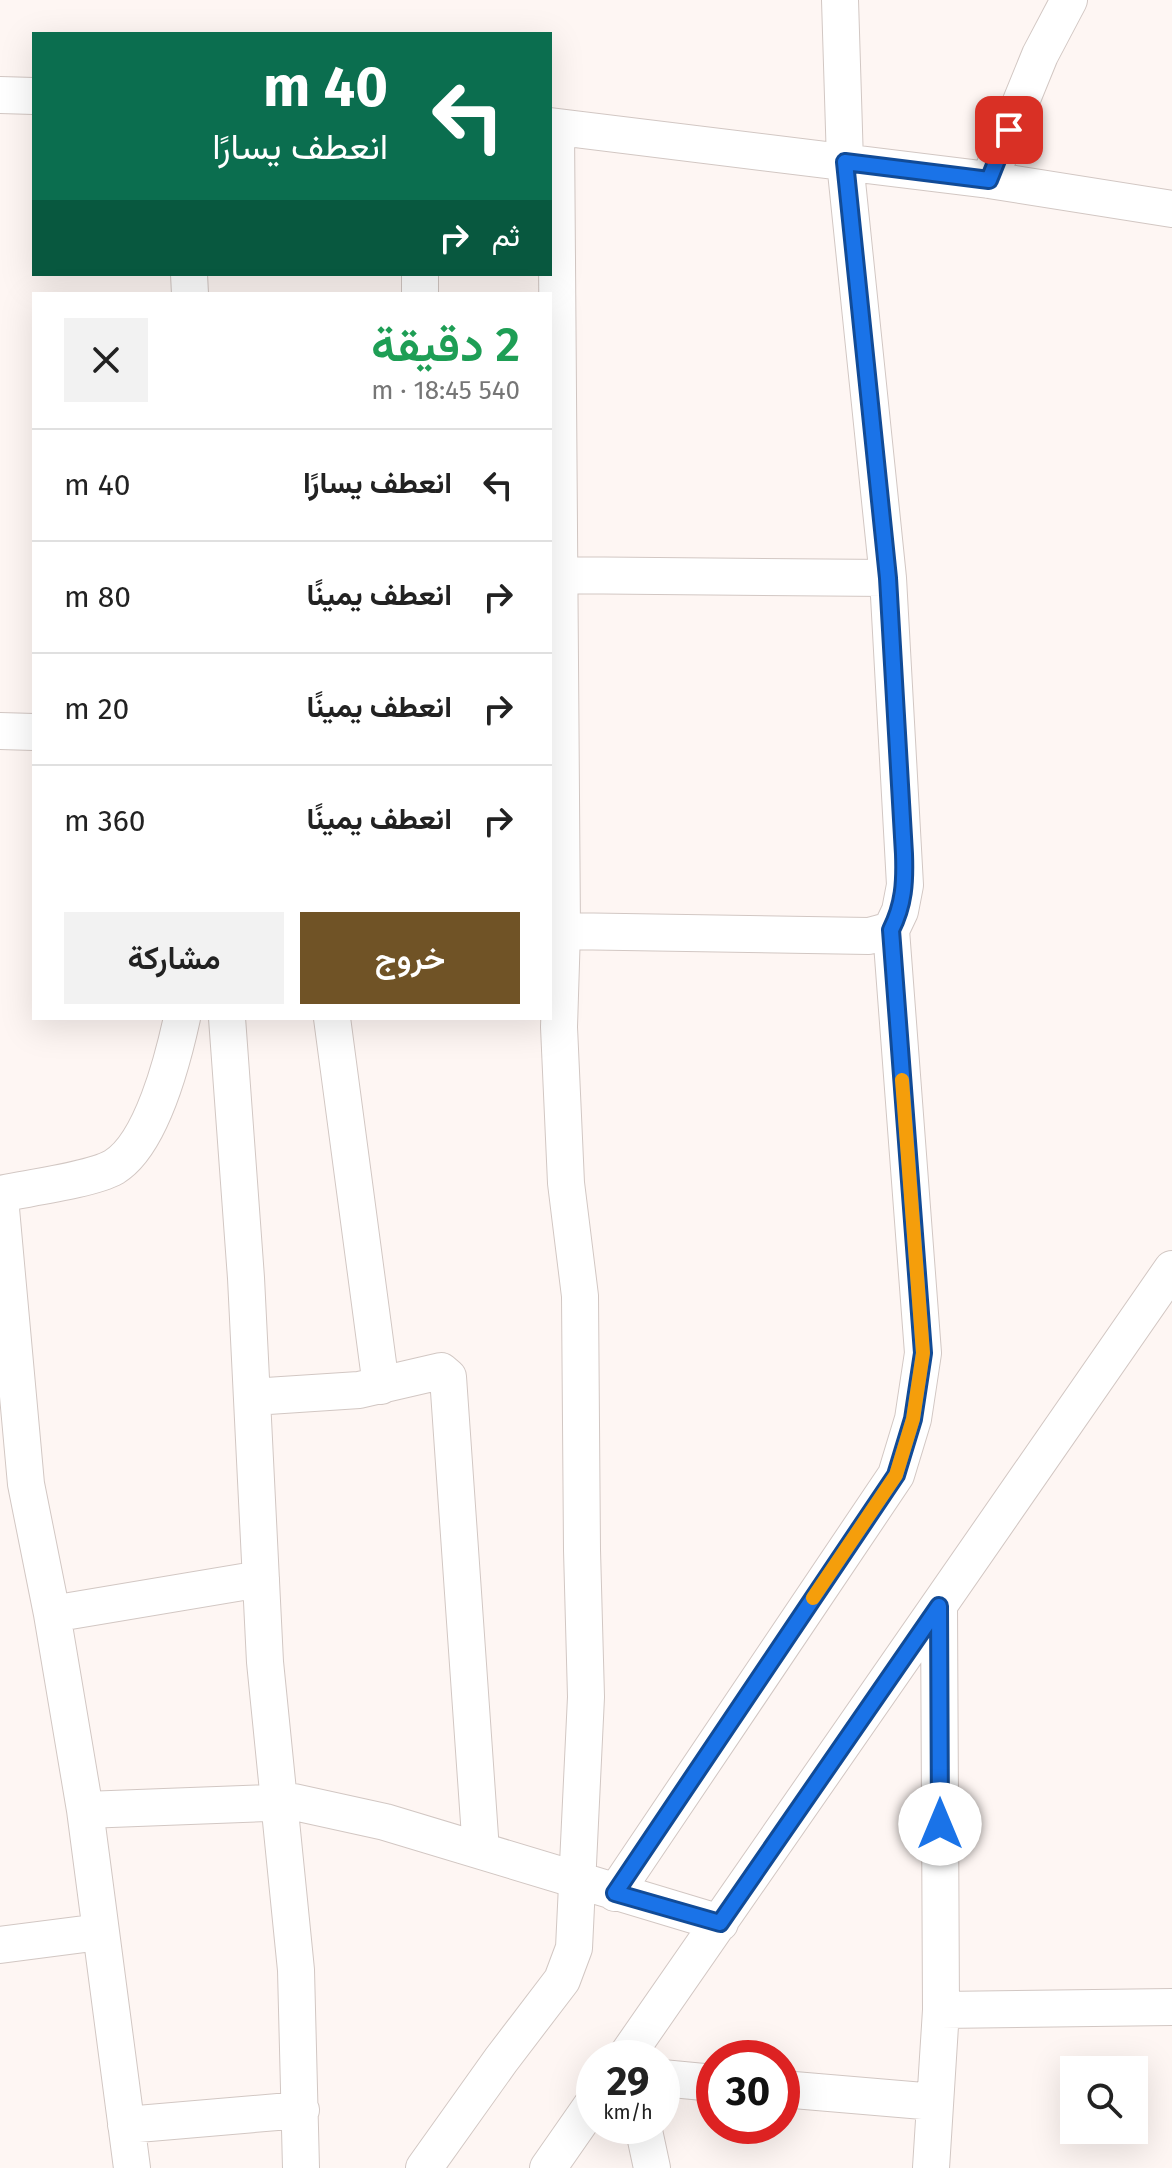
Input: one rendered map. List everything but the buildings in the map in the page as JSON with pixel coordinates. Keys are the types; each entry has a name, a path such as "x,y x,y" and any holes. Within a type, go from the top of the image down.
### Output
{"street":[{"path":"615,1893 896,1475 913,1419 923,1353 891,930 900,911 905,885 888,578 845,162 840,0"},
{"path":"989,180 1040,55 1069,0"},
{"path":"0,95 32,96"},
{"path":"424,2168 562,1980 574,1948 586,1697 580,1316 566,1183 560,1051 562,931 555,575 553,126 989,180 1172,209"},
{"path":"555,575 888,578"},
{"path":"0,731 32,732"},
{"path":"562,931 869,936 891,930"},
{"path":"132,2168 85,1810 52,1614 13,1484 0,1196 99,1174 125,1159 160,1097 182,1020"},
{"path":"227,1020 252,1397 265,1662 296,1970 301,2168"},
{"path":"332,1020 381,1386"},
{"path":"638,2040 1172,1269"},
{"path":"252,1397 359,1390 441,1371 448,1377 481,1851"},
{"path":"52,1614 261,1579"},
{"path":"931,2168 941,2010 939,1606"},
{"path":"85,1810 278,1801 302,1804 385,1822 720,1923"},
{"path":"0,1945 100,1932"},
{"path":"941,2010 1172,2007"},
{"path":"800,2091 935,2102"},
{"path":"126,2125 301,2110"},
{"path":"548,2168 576,2128"},
{"path":"647,2144 652,2168"}],"slow traffic":[{"path":"813,1598 896,1475 913,1419 923,1353 902,1080"}],"route":[{"path":"940,1824 939,1606 720,1923 615,1893 896,1475 913,1419 923,1353 891,930 900,911 905,885 904,854 888,578 845,162 989,180 1009,130"}]}
